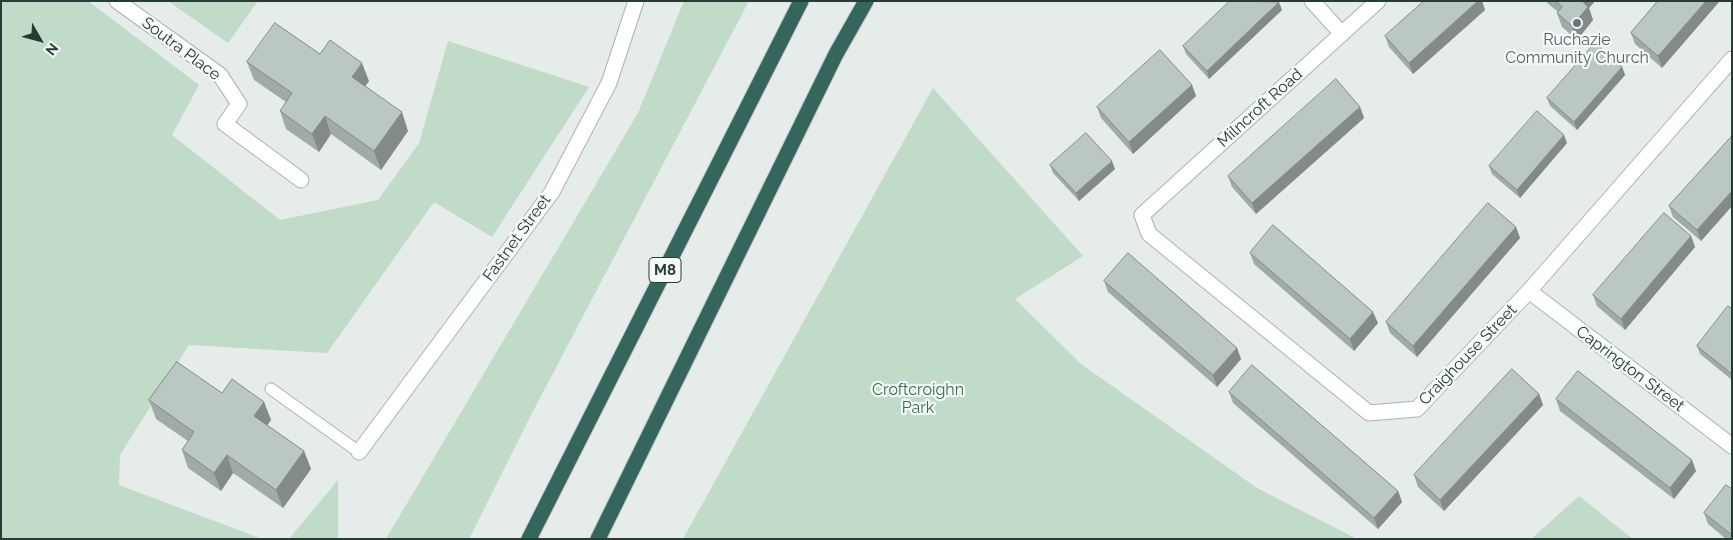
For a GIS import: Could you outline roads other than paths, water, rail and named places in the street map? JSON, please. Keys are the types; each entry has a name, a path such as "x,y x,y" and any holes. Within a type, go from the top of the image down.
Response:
{"highway":[{"name":"M8","path":"529,539 801,1"},
{"path":"598,539 836,54 866,1"}],"street":[{"name":"Soutra Place","path":"117,1 220,75 239,104 225,124 301,180"},
{"name":"Fastnet Street","path":"359,452 552,192 609,83 636,1"},
{"path":"1312,1 1342,34"},
{"name":"Milncroft Road","path":"1142,215 1378,1"},
{"name":"Craighouse Street","path":"1142,215 1149,234 1370,413 1417,409 1529,291 1732,59"},
{"name":"Caprington Street","path":"1529,291 1732,446"}],"lane":[{"path":"271,390 359,452"}],"place":[{"name":"Ruchazie Community Church","path":"1577,23"}],"park label":[{"name":"Croftcroighn Park","path":"918,399"}]}
